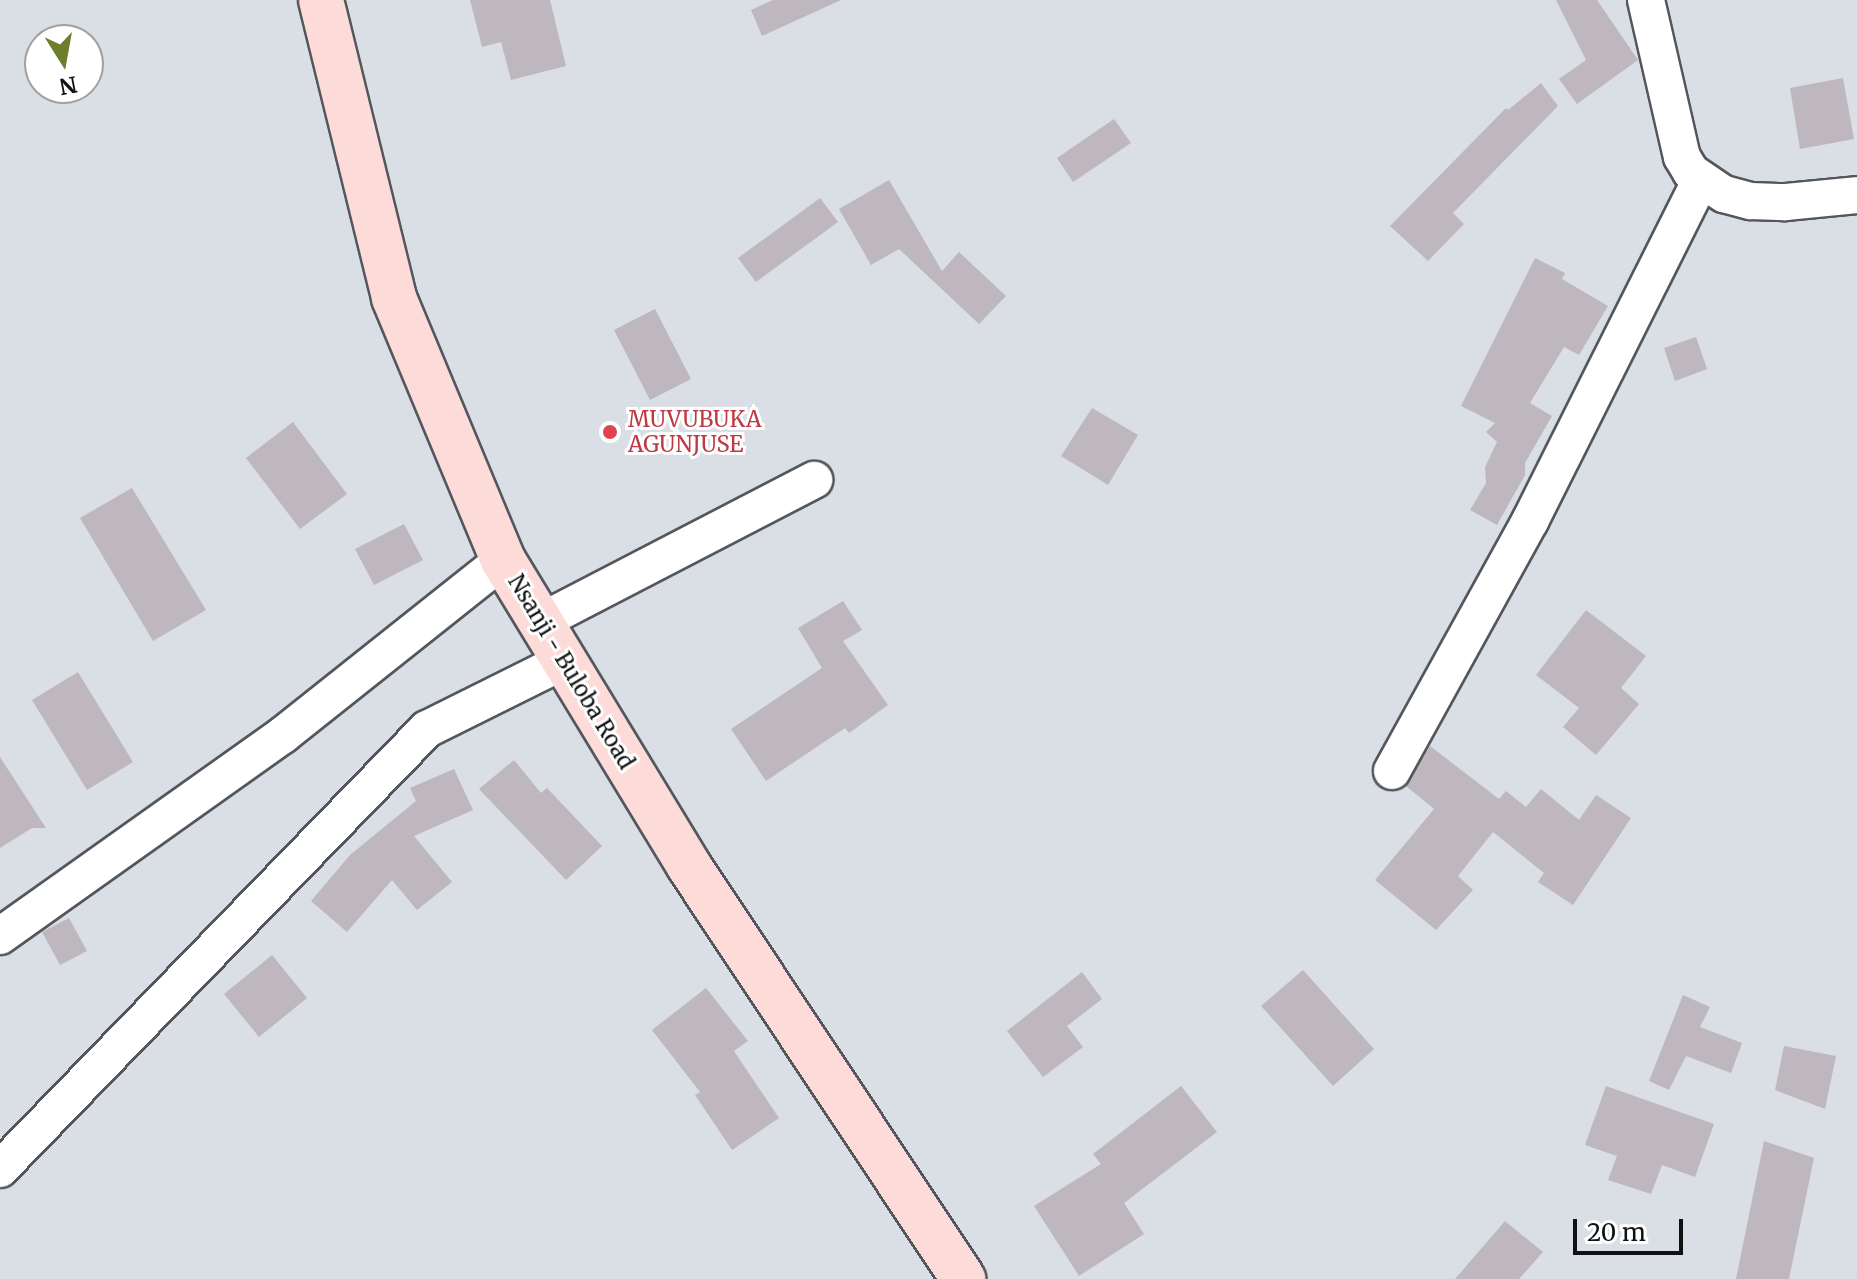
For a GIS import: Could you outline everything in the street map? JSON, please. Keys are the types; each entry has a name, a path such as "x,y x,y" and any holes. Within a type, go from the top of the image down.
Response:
{"main road":[{"name":"Nsanji - Buloba Road","path":"321,0 394,298 503,560 689,866 963,1279"}],"street":[{"path":"1646,0 1682,157 1700,181 1724,194 1751,201 1786,202 1857,195"},
{"path":"1392,771 1530,521 1700,181"},
{"path":"540,622 814,480"},
{"path":"0,936 283,735 503,560"},
{"path":"0,1169 427,729 564,661"}],"building":[{"path":"470,0 550,0 566,66 511,80 501,42 482,47"},
{"path":"773,0 841,0 762,36 751,10"},
{"path":"1556,0 1597,0 1638,60 1577,104 1559,79 1586,60"},
{"path":"1843,78 1854,139 1800,149 1790,88"},
{"path":"1541,83 1558,106 1453,213 1464,224 1428,261 1390,226 1506,108 1508,110"},
{"path":"1114,119 1131,143 1073,182 1057,158"},
{"path":"889,180 942,271 959,252 1006,296 979,324 899,249 871,265 839,209"},
{"path":"820,198 838,222 756,282 738,258"},
{"path":"1535,258 1565,273 1562,279 1608,306 1579,355 1564,347 1530,403 1552,416 1525,463 1525,475 1497,525 1470,510 1486,483 1485,467 1497,442 1486,432 1495,423 1461,406"},
{"path":"655,309 691,379 650,400 614,330"},
{"path":"1696,337 1707,369 1675,381 1664,348"},
{"path":"1092,408 1138,435 1108,485 1061,456"},
{"path":"293,422 347,494 300,529 246,458"},
{"path":"132,488 206,610 153,641 80,518"},
{"path":"404,524 423,560 374,585 355,549"},
{"path":"843,601 862,630 843,641 888,705 849,733 845,728 766,781 731,729 822,668 798,628"},
{"path":"1586,610 1646,656 1621,688 1639,704 1596,755 1563,727 1579,708 1536,675"},
{"path":"78,672 133,762 87,790 32,700"},
{"path":"1430,746 1499,799 1506,791 1526,807 1541,789 1579,820 1596,795 1631,818 1573,905 1538,882 1544,873 1493,832 1458,876 1473,890 1436,930 1375,880 1434,809 1406,786"},
{"path":"0,757 46,828 32,828 0,848"},
{"path":"514,760 541,793 547,788 602,846 566,880 479,789"},
{"path":"454,769 473,810 414,836 452,882 417,910 392,880 347,932 311,901 350,855 416,801 410,788"},
{"path":"69,918 87,951 60,965 42,932"},
{"path":"272,955 307,998 259,1037 224,994"},
{"path":"1303,970 1374,1049 1333,1086 1261,1006"},
{"path":"1082,972 1102,999 1067,1026 1083,1047 1043,1077 1007,1031"},
{"path":"706,988 748,1041 734,1051 779,1118 732,1150 695,1095 700,1092 652,1030"},
{"path":"1683,995 1710,1007 1700,1027 1742,1043 1731,1073 1686,1056 1669,1090 1649,1081"},
{"path":"1784,1046 1836,1056 1825,1109 1775,1090"},
{"path":"1181,1086 1217,1132 1124,1203 1144,1234 1079,1276 1034,1206 1101,1164 1093,1154"},
{"path":"1606,1086 1714,1124 1695,1177 1662,1165 1651,1194 1608,1180 1617,1156 1585,1145"},
{"path":"1764,1141 1814,1158 1789,1279 1736,1279"},
{"path":"1505,1221 1543,1252 1519,1279 1455,1279"}],"place":[{"name":"MUVUBUKA AGUNJUSE","path":"610,432"}]}
